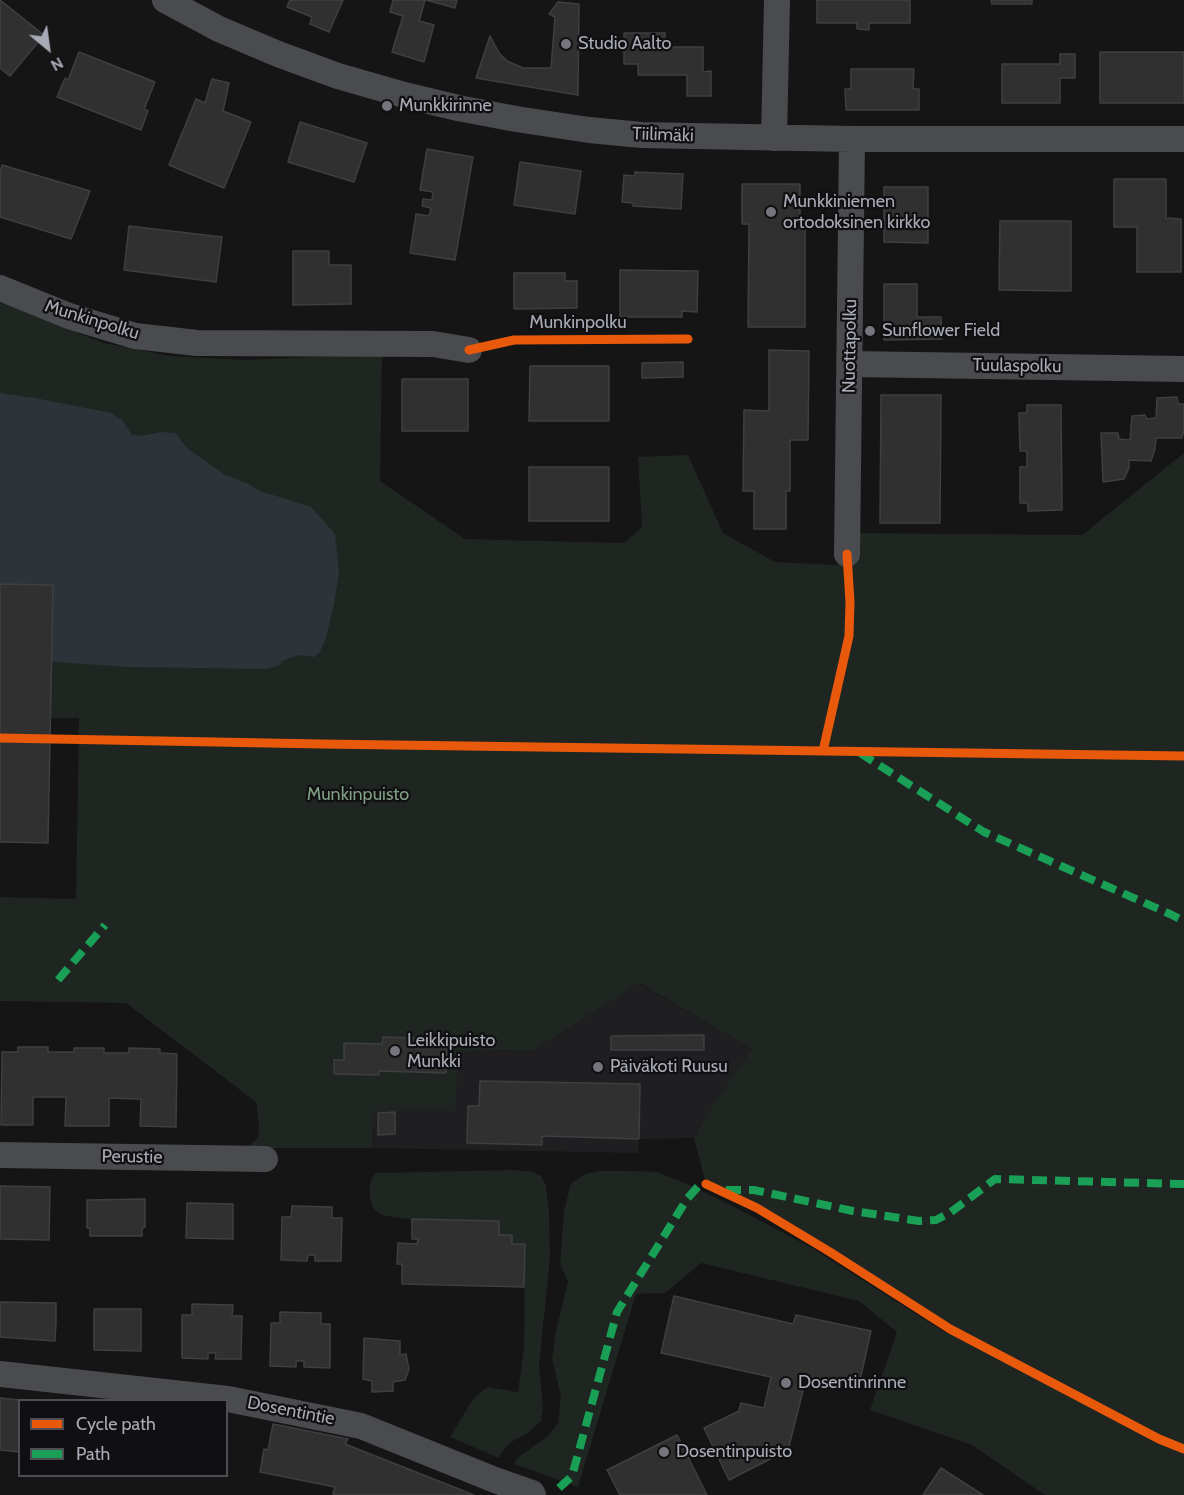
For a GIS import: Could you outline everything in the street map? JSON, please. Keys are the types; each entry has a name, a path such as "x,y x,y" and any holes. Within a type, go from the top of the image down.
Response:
{"street":[{"name":"Tiilimäki","path":"165,0 219,28 278,54 328,72 404,95 458,108 578,128 642,135 774,138 1184,139"},
{"path":"774,138 777,0"},
{"name":"Nuottapolku","path":"847,554 852,139"},
{"name":"Munkinpolku","path":"0,288 69,316 135,336 197,343 433,344 469,350"},
{"name":"Tuulaspolku","path":"850,352 1184,369"},
{"name":"Perustie","path":"0,1155 264,1159"},
{"name":"Dosentintie","path":"0,1374 228,1399 361,1426 495,1480 532,1492 533,1495"}],"shaded area":[{"path":"0,393 111,413 123,421 131,434 141,436 161,432 175,433 188,449 225,475 262,492 311,507 335,534 339,571 334,605 325,641 319,653 314,657 299,655 282,661 278,666 266,669 129,667 0,658"},
{"name":"Päiväkoti Ruusu","path":"638,983 752,1049 711,1107 694,1138 639,1139 638,1153 372,1148 373,1111 458,1054 480,1050 533,1051"}],"green space":[{"name":"Munkinpuisto","path":"0,303 103,343 170,356 245,360 382,354 380,481 465,539 624,543 642,527 638,457 688,455 723,533 775,562 837,565 860,533 1082,535 1184,453 1184,1449 1180,1448 1184,1450 1184,1495 1045,1495 972,1445 870,1410 897,1332 859,1301 701,1263 665,1293 636,1294 578,1487 514,1464 517,1458 548,1436 558,1423 561,1396 552,1359 568,1281 560,1265 564,1211 571,1184 585,1174 599,1171 657,1172 685,1183 812,1248 946,1333 949,1329 757,1208 706,1184 694,1138 711,1107 752,1049 639,983 533,1051 480,1050 458,1054 455,1111 373,1111 372,1148 246,1148 258,1138 256,1102 126,1003 0,1001 0,897 76,899 79,718 0,718"},
{"path":"514,1170 533,1172 541,1176 546,1186 550,1258 539,1366 543,1408 541,1421 528,1433 511,1442 499,1458 450,1437 473,1399 487,1387 518,1392 524,1348 525,1244 512,1244 511,1235 499,1235 499,1221 418,1220 379,1213 370,1200 370,1187 371,1180 376,1173"}],"building":[{"path":"0,0 44,35 10,76 0,68"},
{"path":"290,0 343,0 329,32 310,24 312,17 287,7"},
{"path":"393,0 425,0 419,21 434,25 424,62 392,52 403,16 390,12"},
{"path":"426,0 457,0 455,8"},
{"path":"817,0 910,0 910,23 869,23 869,30 857,29 857,23 817,23"},
{"path":"991,0 1032,0 1032,4 992,4"},
{"name":"Studio Aalto","path":"558,2 579,4 578,95 476,78 490,36 499,53 507,61 523,68 551,68 555,17 549,14"},
{"path":"624,33 665,33 665,47 703,47 703,72 711,71 711,96 687,96 687,75 638,75 638,64 624,64"},
{"path":"79,52 155,82 144,109 148,111 141,130 57,97 65,78 68,80"},
{"path":"1100,52 1184,52 1184,103 1100,103"},
{"path":"1060,54 1075,54 1075,78 1060,78 1060,103 1002,103 1002,64 1060,64"},
{"path":"851,69 914,69 913,89 919,89 919,110 846,110 845,89 851,89"},
{"path":"212,79 229,83 223,111 251,122 224,188 169,165 196,99 205,103"},
{"path":"300,122 367,143 354,182 288,162"},
{"path":"427,149 473,157 455,260 410,253 416,214 429,216 431,208 422,206 423,199 432,200 433,192 420,190"},
{"path":"520,162 581,171 575,214 514,205"},
{"path":"2,165 90,191 71,239 0,217"},
{"path":"635,172 683,174 681,209 633,206 633,203 622,202 624,175 635,176"},
{"path":"1114,179 1166,179 1166,218 1181,219 1181,272 1137,272 1137,227 1114,227"},
{"path":"742,184 800,184 800,224 805,224 805,327 748,327 749,224 742,224"},
{"path":"884,187 928,187 928,243 884,242"},
{"path":"1000,221 1071,221 1071,291 999,290"},
{"path":"129,226 222,237 216,282 124,270"},
{"path":"293,251 329,251 329,265 351,265 351,304 293,305"},
{"path":"620,270 698,271 697,312 682,311 682,317 620,317"},
{"path":"514,273 565,273 565,281 577,281 577,308 514,309"},
{"path":"884,284 917,284 917,317 941,317 942,339 884,340"},
{"path":"769,350 809,351 808,440 790,440 790,491 786,491 786,529 754,529 754,491 743,491 744,410 769,411"},
{"path":"683,362 683,377 642,378 642,363"},
{"path":"530,366 609,366 609,421 529,421"},
{"path":"402,379 468,379 468,431 402,431"},
{"path":"881,395 941,395 940,523 880,523"},
{"path":"1177,397 1178,404 1184,404 1182,438 1156,438 1151,461 1129,460 1129,468 1124,479 1103,482 1101,433 1118,433 1119,439 1130,440 1132,416 1145,415 1147,419 1156,418 1157,398"},
{"path":"1027,405 1061,405 1062,510 1028,511 1028,503 1020,503 1020,467 1027,467 1027,451 1020,451 1019,413 1027,413"},
{"path":"529,467 609,467 609,521 529,521"},
{"path":"0,584 53,585 48,843 0,842"},
{"path":"704,1035 704,1050 611,1050 611,1036"},
{"name":"Leikkipuisto Munkki","path":"383,1037 447,1039 446,1073 379,1071 379,1075 334,1074 334,1060 344,1060 344,1043 382,1044"},
{"path":"18,1047 48,1047 48,1052 74,1052 74,1048 104,1048 104,1053 129,1053 129,1048 160,1049 160,1053 177,1054 176,1127 140,1126 141,1099 109,1098 109,1126 65,1126 66,1097 33,1097 33,1125 1,1125 2,1052 18,1052"},
{"name":"Päiväkoti Ruusu","path":"480,1081 640,1084 639,1139 542,1136 542,1145 467,1143 468,1106 479,1106"},
{"path":"395,1112 395,1134 378,1135 378,1113"},
{"path":"0,1186 50,1187 49,1240 0,1239"},
{"path":"145,1199 145,1227 142,1228 142,1236 90,1236 90,1228 87,1228 87,1200"},
{"path":"187,1203 233,1204 233,1239 186,1238"},
{"path":"292,1206 332,1207 332,1218 342,1218 341,1261 315,1261 315,1255 308,1255 307,1261 281,1260 282,1217 291,1217"},
{"path":"412,1219 499,1221 499,1235 512,1235 512,1244 525,1244 524,1287 402,1284 402,1264 397,1264 398,1243 417,1244 418,1239 412,1239"},
{"name":"Dosentinrinne","path":"674,1296 793,1324 796,1315 871,1331 858,1389 803,1375 799,1391 803,1391 788,1450 729,1480 704,1428 739,1411 741,1403 764,1408 771,1377 661,1353"},
{"path":"0,1302 56,1303 55,1341 0,1337"},
{"path":"192,1304 233,1305 232,1316 242,1316 241,1359 215,1359 216,1353 208,1353 208,1359 182,1358 182,1315 192,1315"},
{"path":"94,1309 141,1309 141,1351 94,1350"},
{"path":"280,1312 321,1313 321,1324 330,1324 330,1368 304,1367 304,1361 296,1361 296,1367 270,1366 271,1323 280,1323"},
{"path":"364,1338 400,1341 400,1355 406,1354 409,1369 405,1380 393,1382 393,1391 372,1392 372,1381 363,1379"},
{"path":"0,1398 18,1400 18,1452 0,1450"},
{"path":"273,1424 348,1439 345,1444 474,1495 336,1495 333,1494 335,1487 260,1472 264,1449 268,1450"},
{"name":"Dosentinpuisto","path":"677,1435 707,1495 620,1495 607,1470"},
{"path":"941,1468 983,1495 923,1495"}],"marked path":[{"path":"860,753 984,832 1184,921"},
{"path":"58,980 105,925"},
{"path":"726,1190 754,1190 853,1211 919,1221 936,1220 951,1212 995,1179 1184,1184"},
{"path":"559,1488 572,1476 617,1312 687,1199 702,1182"}],"cycle path":[{"path":"469,350 514,340 688,339"},
{"path":"823,751 849,636 850,602 847,554"},
{"path":"0,738 1184,756"},
{"path":"706,1184 757,1208 950,1329 1159,1439 1184,1449"}],"place":[{"name":"Studio Aalto","path":"566,44"},
{"name":"Munkkirinne","path":"387,106"},
{"name":"Munkkiniemen ortodoksinen kirkko","path":"771,212"},
{"name":"Sunflower Field","path":"870,331"},
{"name":"Leikkipuisto Munkki","path":"395,1051"},
{"name":"Päiväkoti Ruusu","path":"598,1067"},
{"name":"Dosentinrinne","path":"786,1383"},
{"name":"Dosentinpuisto","path":"664,1452"}]}
